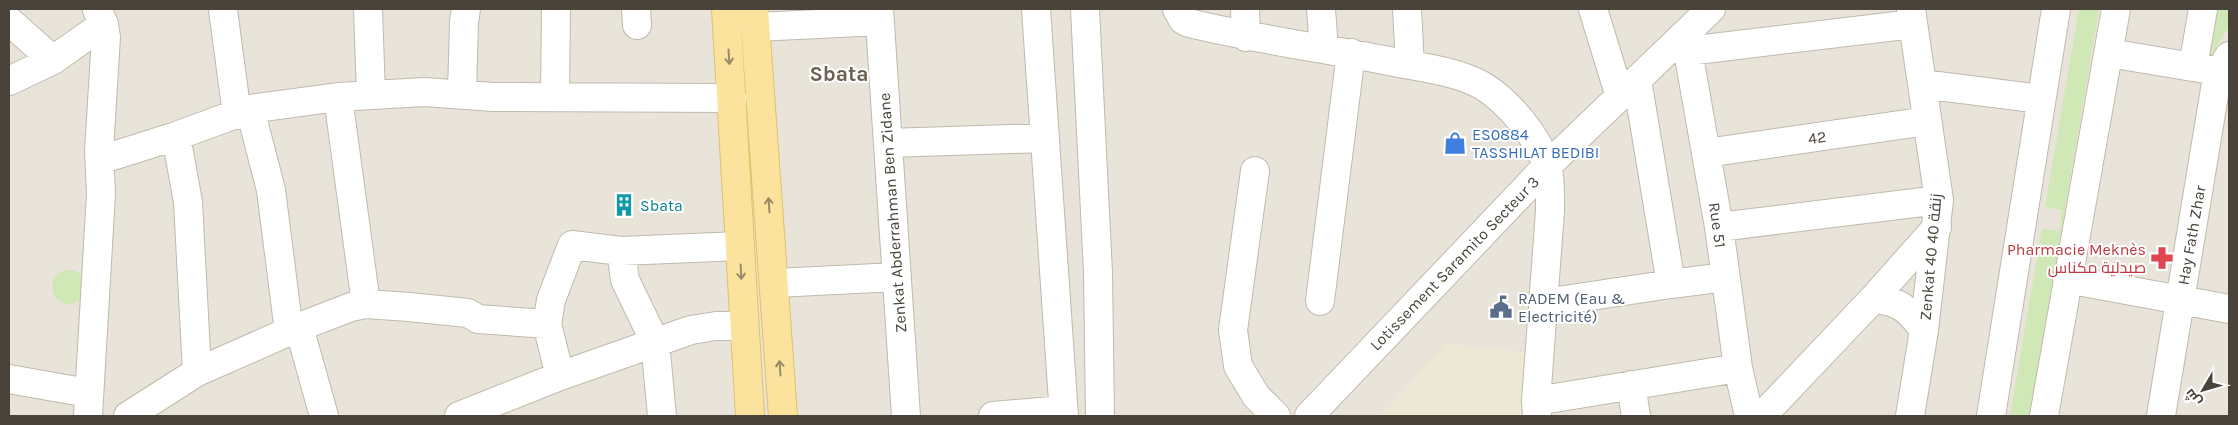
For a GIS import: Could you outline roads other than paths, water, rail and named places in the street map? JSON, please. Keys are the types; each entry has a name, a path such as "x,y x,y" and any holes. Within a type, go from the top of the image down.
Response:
{"main road":[{"path":"726,9 750,416"},
{"path":"755,18 783,416"}],"street":[{"path":"368,9 371,95"},
{"path":"462,94 466,9"},
{"path":"555,96 556,9"},
{"path":"993,416 1064,413 1036,9"},
{"path":"1085,9 1098,273 1100,416"},
{"path":"1177,9 1183,20 1189,23 1246,37 1351,53 1464,77 1483,86 1501,100 1518,118 1533,138 1547,166 1550,211 1537,409 1631,385 1738,368"},
{"path":"1245,9 1246,37"},
{"path":"1321,9 1324,49"},
{"path":"1408,9 1410,65"},
{"path":"1593,9 1629,88 1671,284"},
{"name":"Lotissement Saramito Secteur 3","path":"1309,416 1547,166 1629,88 1687,43 1711,9"},
{"path":"1991,416 2056,9"},
{"path":"2044,416 2116,9"},
{"path":"2193,67 2203,9"},
{"path":"223,10 244,112 271,190 294,329 324,416"},
{"path":"755,18 879,15"},
{"name":"Zenkat Abderrahman Ben Zidane","path":"879,15 906,416"},
{"path":"9,81 53,60 100,16 106,37 100,160 101,194 88,404 9,379"},
{"path":"1687,43 1912,17"},
{"name":"Zenkat 40 زنقة 40","path":"1910,416 1924,330 1939,200 1912,17"},
{"path":"9,21 53,60"},
{"name":"Rue 51","path":"1687,43 1718,228 1738,368 1748,416"},
{"path":"1320,302 1351,53"},
{"path":"2109,53 2193,67 2226,67"},
{"name":"Hay Fath Zhar","path":"2161,416 2215,89 2226,67"},
{"path":"1922,84 2041,100"},
{"path":"100,160 244,112 338,97 424,92 494,96 732,98"},
{"path":"338,97 366,304"},
{"name":"42","path":"1706,153 1927,121"},
{"path":"176,136 188,202 197,372"},
{"path":"888,143 1045,138"},
{"path":"1255,171 1232,330 1238,366 1256,396 1276,416"},
{"path":"1718,228 1939,200"},
{"path":"1762,416 1873,299 1936,227"},
{"path":"560,376 547,324 552,300 572,246 621,250 740,246"},
{"path":"621,250 625,280 654,342 662,416"},
{"path":"775,283 897,277"},
{"path":"1544,303 1725,277"},
{"path":"2067,279 2229,309"},
{"path":"1873,299 1889,300 1904,307 1924,330"},
{"path":"128,416 197,372 294,329 366,304 468,313 478,319 547,324"},
{"path":"459,416 560,376 691,330 716,326 744,326"},
{"path":"1631,385 1636,416"}],"place":[{"name":"ES0884 TASSHILAT BEDIBI","path":"1455,143"},
{"name":"Sbata","path":"624,205"},
{"name":"Pharmacie Meknès صيدلية مكناس","path":"2162,258"},
{"name":"RADEM (Eau & Electricité)","path":"1501,307"}],"district":[{"name":"Sbata","path":"839,74"}]}
